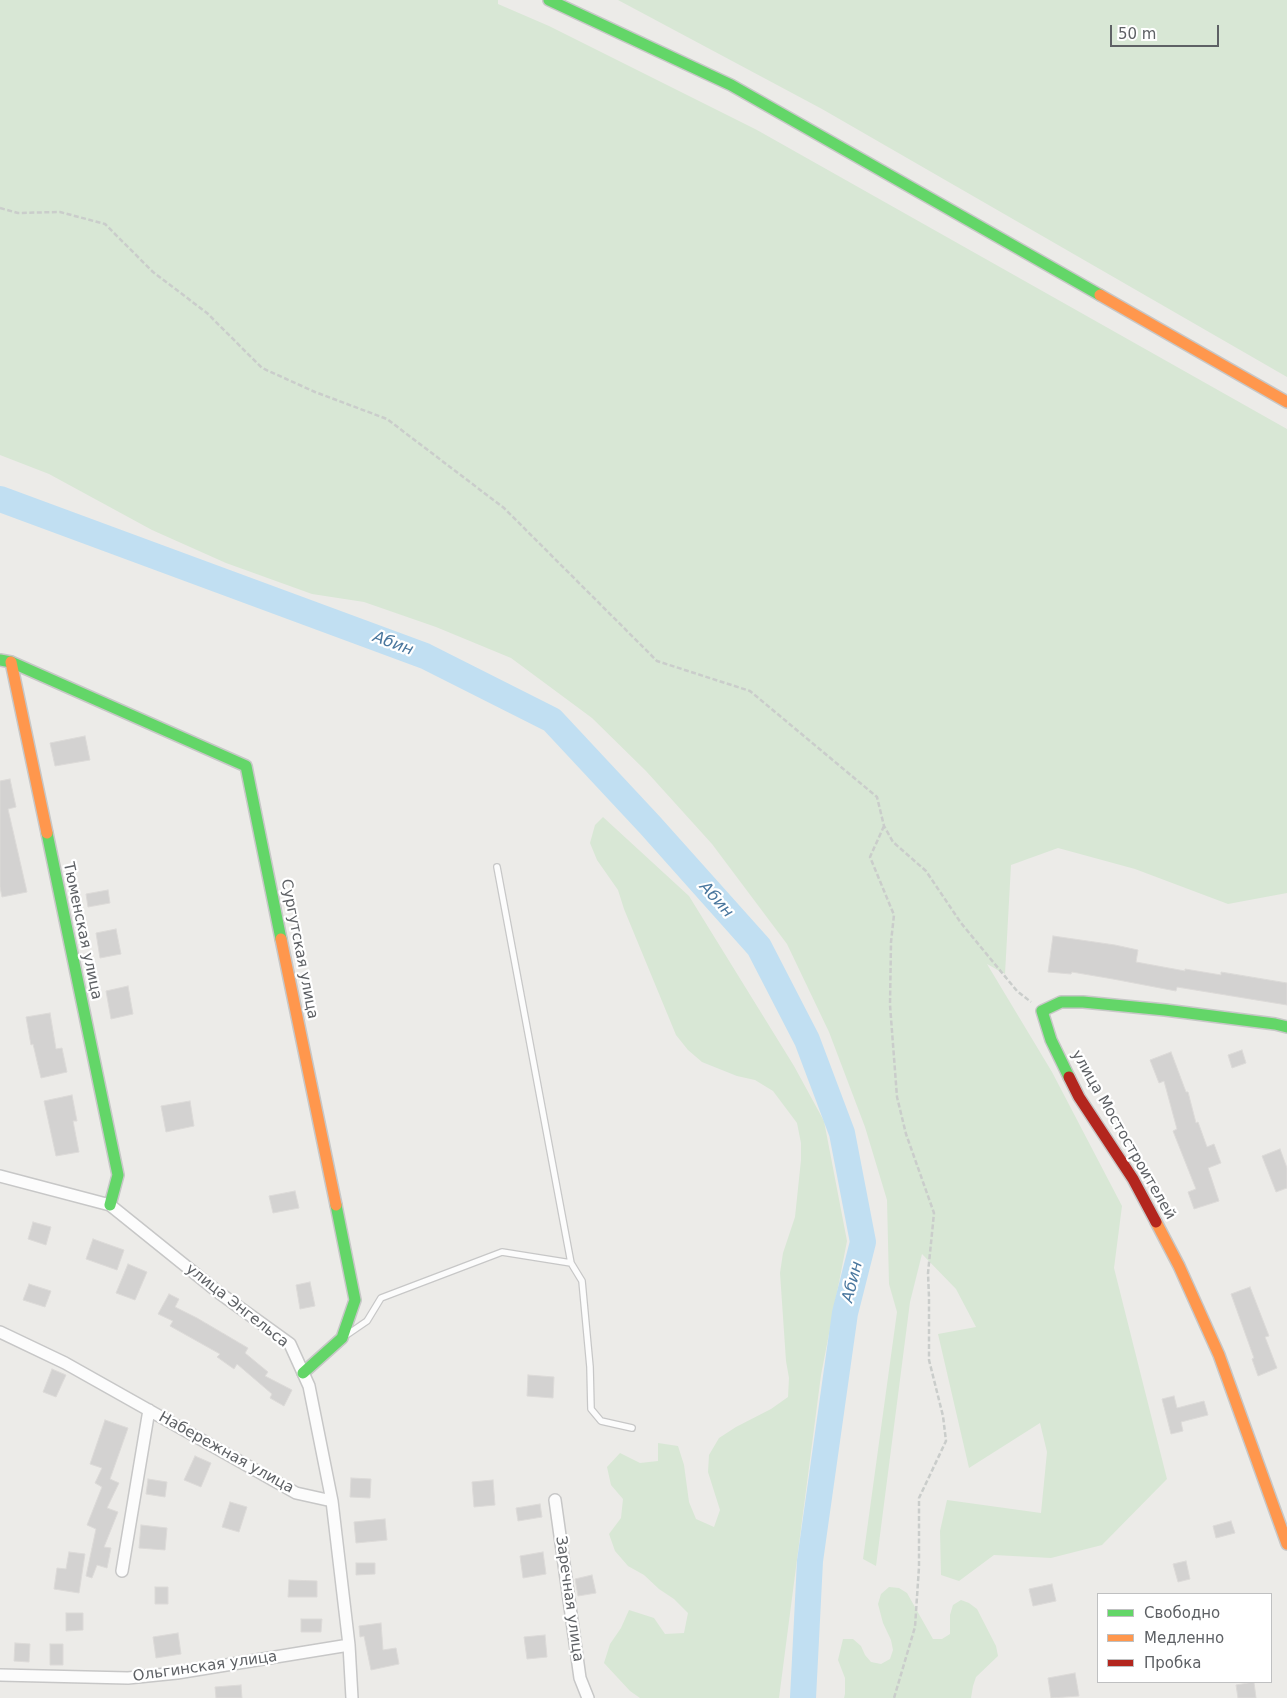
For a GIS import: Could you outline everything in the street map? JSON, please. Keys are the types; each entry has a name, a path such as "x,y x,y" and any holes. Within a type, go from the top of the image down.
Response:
{"main road":[{"path":"549,0 731,85 1287,402"},
{"name":"Тюменская улица","path":"5,661 118,1175 110,1205"},
{"name":"Сургутская улица","path":"5,661 246,766 354,1300 342,1338"},
{"path":"1042,1011 1062,1002 1082,1002 1174,1011 1287,1027"},
{"name":"улица Мостостроителей","path":"1042,1011 1051,1040 1079,1097 1134,1179 1179,1266 1218,1355 1287,1544"},
{"path":"303,1373 342,1338"}],"street":[{"name":"улица Энгельса","path":"0,1176 110,1205 218,1292 290,1344 309,1386 332,1501 349,1645 352,1698"},
{"name":"Набережная улица","path":"0,1332 65,1362 296,1493 332,1501"},
{"name":"Набережная улица","path":"122,1571 149,1410"},
{"name":"Заречная улица","path":"555,1500 580,1678 588,1698"},
{"name":"Ольгинская улица","path":"0,1675 128,1678 177,1673 349,1645"}],"lane":[{"path":"497,867 571,1263 582,1281 590,1368 590,1409 601,1421 632,1428"},
{"path":"342,1338 367,1321 381,1298 502,1252 571,1263"}],"path":[{"path":"0,208 18,213 60,212 105,224 153,272 206,313 262,368 315,392 388,419 504,508 657,661 750,691 877,797 884,826 892,842 926,871 960,922 1017,991 1042,1011"},
{"path":"884,826 870,857 894,915 891,942 890,1005 896,1097 906,1134 934,1214 928,1272 929,1360 943,1416 946,1441 919,1498 920,1567 915,1627 894,1698"}],"green space":[{"path":"0,0 498,0 498,4 549,26 757,130 1287,429 1287,893 1228,904 1135,869 1058,848 1011,865 1005,974 987,964 1052,1072 1122,1206 1114,1268 1167,1479 1102,1545 1051,1558 994,1555 959,1581 941,1575 940,1531 947,1500 1041,1513 1047,1452 1040,1423 969,1468 938,1334 976,1327 956,1289 922,1254 910,1302 876,1566 863,1559 897,1312 889,1284 887,1200 865,1127 829,1032 787,944 712,844 646,771 592,718 511,658 436,627 364,602 312,594 226,563 152,530 49,474 0,455"},
{"path":"618,0 1287,0 1287,377 822,109"},
{"path":"603,817 689,896 794,1066 824,1121 847,1241 821,1375 779,1698 640,1698 630,1691 604,1663 610,1644 621,1628 629,1610 654,1618 665,1634 684,1633 688,1613 644,1575 628,1566 615,1551 609,1534 621,1518 623,1499 611,1485 607,1467 620,1453 640,1463 658,1461 658,1443 678,1446 684,1465 689,1502 696,1519 714,1527 720,1510 708,1472 709,1455 719,1438 771,1409 788,1397 789,1378 786,1361 780,1273 783,1253 795,1217 801,1143 797,1123 773,1091 755,1080 737,1076 702,1062 688,1050 676,1035 618,890 597,860 590,843 595,825"},
{"path":"889,1587 899,1588 907,1593 933,1639 942,1639 950,1634 950,1615 953,1605 961,1600 977,1609 996,1646 998,1656 976,1677 971,1698 844,1698 845,1678 838,1660 843,1639 853,1639 861,1646 871,1662 881,1664 890,1659 893,1650 891,1640 883,1623 878,1604 881,1594"}],"building":[{"path":"85,736 90,760 55,766 50,743"},
{"path":"10,779 16,807 8,809 27,892 2,897 0,887 0,781"},
{"path":"108,890 110,903 88,907 86,894"},
{"path":"116,929 121,954 100,958 96,933"},
{"path":"1053,936 1138,950 1136,962 1185,971 1185,969 1221,975 1221,972 1287,983 1287,1005 1177,987 1176,991 1072,972 1071,974 1048,972"},
{"path":"128,986 133,1014 111,1019 106,991"},
{"path":"50,1013 56,1049 62,1048 67,1072 41,1078 33,1044 31,1045 26,1017"},
{"path":"1242,1050 1246,1063 1232,1068 1228,1055"},
{"path":"1171,1052 1186,1092 1188,1092 1196,1123 1198,1122 1207,1147 1214,1144 1221,1163 1208,1168 1219,1201 1194,1209 1188,1192 1196,1189 1173,1131 1177,1129 1164,1081 1159,1083 1150,1060"},
{"path":"72,1095 77,1121 73,1121 79,1152 56,1156 44,1101"},
{"path":"190,1101 194,1126 166,1132 161,1106"},
{"path":"1280,1149 1287,1168 1287,1188 1276,1192 1262,1156"},
{"path":"295,1191 299,1208 273,1213 269,1196"},
{"path":"33,1222 51,1227 46,1245 28,1239"},
{"path":"93,1239 124,1250 117,1270 86,1259"},
{"path":"128,1264 147,1272 135,1300 116,1293"},
{"path":"310,1282 315,1306 300,1309 296,1285"},
{"path":"29,1284 51,1291 45,1307 23,1300"},
{"path":"1250,1287 1269,1336 1265,1337 1277,1368 1258,1376 1252,1359 1254,1358 1231,1294"},
{"path":"169,1294 179,1299 175,1307 248,1348 245,1353 268,1372 265,1376 292,1390 284,1406 270,1398 272,1394 237,1364 234,1369 217,1357 220,1354 170,1326 173,1321 158,1314"},
{"path":"52,1369 66,1375 56,1397 43,1392"},
{"path":"528,1375 554,1377 553,1398 527,1396"},
{"path":"1174,1396 1177,1408 1204,1401 1208,1415 1181,1422 1183,1431 1171,1434 1162,1399"},
{"path":"105,1420 128,1428 110,1479 119,1483 107,1508 118,1512 104,1547 111,1548 107,1568 97,1565 92,1578 86,1576 96,1529 87,1525 102,1487 95,1483 102,1468 90,1464"},
{"path":"195,1456 211,1463 201,1487 184,1480"},
{"path":"351,1478 371,1479 370,1498 350,1497"},
{"path":"148,1479 167,1482 165,1497 146,1494"},
{"path":"493,1480 495,1505 474,1507 472,1482"},
{"path":"230,1502 247,1507 239,1532 222,1527"},
{"path":"540,1504 542,1517 518,1521 516,1508"},
{"path":"385,1519 387,1540 356,1543 354,1522"},
{"path":"1231,1521 1235,1533 1216,1538 1213,1526"},
{"path":"141,1525 167,1528 165,1550 139,1548"},
{"path":"69,1552 85,1554 79,1593 54,1589 57,1568 66,1569"},
{"path":"543,1552 546,1574 523,1578 520,1556"},
{"path":"1186,1561 1190,1579 1178,1582 1173,1564"},
{"path":"356,1563 375,1563 375,1574 356,1575"},
{"path":"592,1575 596,1593 578,1596 575,1579"},
{"path":"289,1580 317,1581 317,1597 288,1597"},
{"path":"1052,1584 1056,1601 1033,1606 1029,1589"},
{"path":"155,1587 168,1587 168,1604 155,1604"},
{"path":"66,1613 83,1613 83,1630 66,1631"},
{"path":"301,1619 322,1619 321,1632 301,1632"},
{"path":"381,1623 383,1650 396,1648 399,1664 371,1670 364,1636 360,1637 359,1626"},
{"path":"178,1633 181,1654 156,1658 153,1637"},
{"path":"545,1635 547,1657 527,1659 524,1637"},
{"path":"15,1643 30,1644 29,1662 14,1661"},
{"path":"50,1644 63,1644 63,1665 50,1665"},
{"path":"1075,1673 1079,1696 1051,1698 1048,1678"},
{"path":"1254,1683 1256,1698 1238,1698 1236,1685"},
{"path":"241,1685 242,1698 216,1698 215,1687"}],"waterway":[{"name":"Абин","path":"0,499 425,656 552,720 650,825 759,947 807,1040 842,1133 863,1242 845,1313 810,1561 803,1698"}],"traffic: fast":[{"path":"549,0 731,85 1100,295"},
{"path":"0,660 11,662 246,766 281,939"},
{"path":"47,833 118,1175 110,1205"},
{"path":"1069,1077 1051,1040 1042,1011 1061,1002 1083,1002 1165,1010 1287,1027"},
{"path":"303,1373 342,1338 355,1300 336,1205"}],"traffic: slow":[{"path":"1100,295 1287,402"},
{"path":"11,662 47,833"},
{"path":"281,939 336,1205"},
{"path":"1156,1222 1179,1266 1219,1355 1287,1544"}],"traffic: jam":[{"path":"1069,1077 1079,1097 1133,1179 1156,1222"}]}
